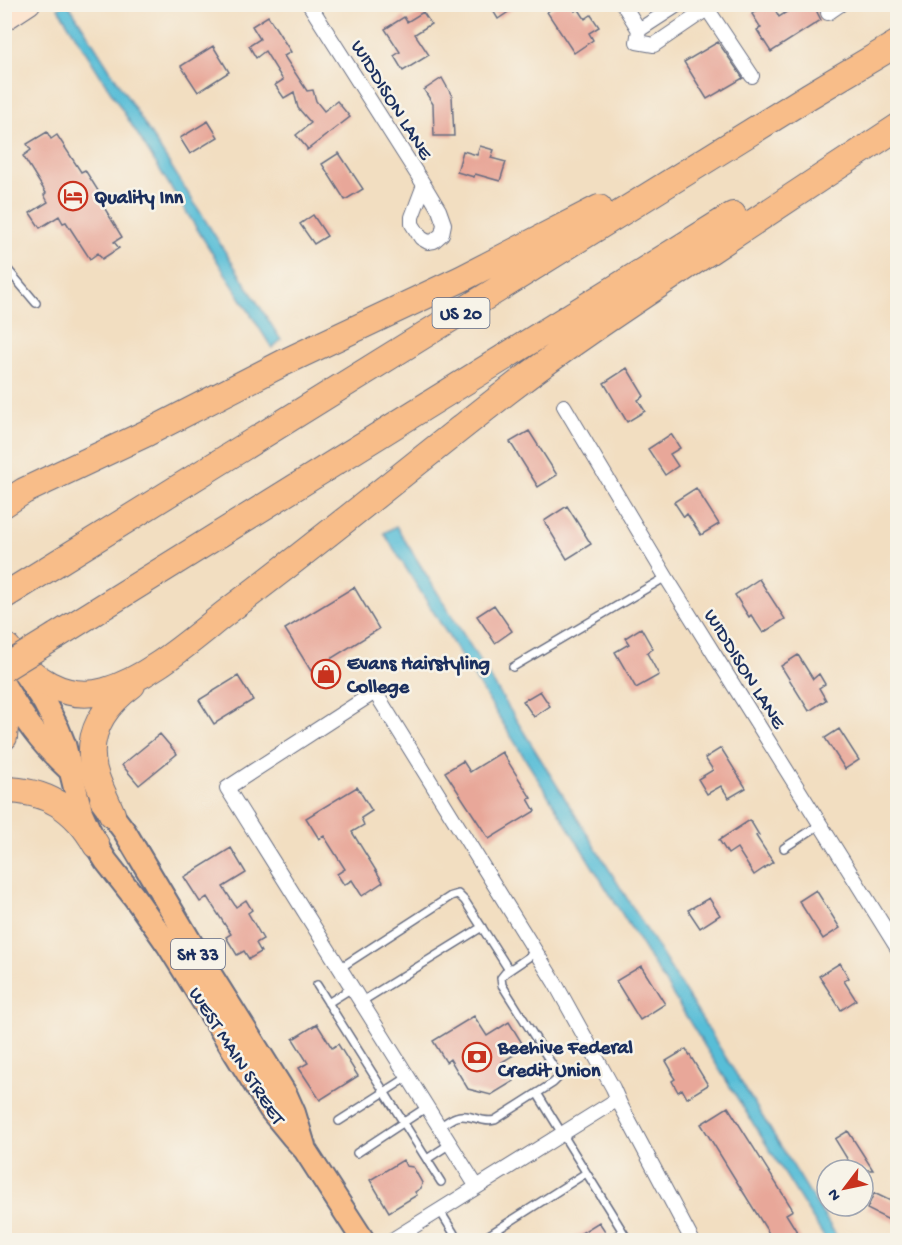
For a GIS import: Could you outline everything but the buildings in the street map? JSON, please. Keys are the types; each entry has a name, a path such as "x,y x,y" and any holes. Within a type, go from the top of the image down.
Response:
{"highway":[{"name":"US 20","path":"15,590 897,43"},
{"path":"4,504 24,491 147,433 285,362 511,254 809,96"},
{"path":"5,653 56,636 897,113"},
{"path":"112,814 94,772 92,761 96,728 114,700 560,353 625,307 897,127"},
{"path":"4,492 40,483"},
{"path":"5,653 32,675 53,687 74,693 93,693 111,689 165,659"},
{"path":"4,697 6,718 4,737"},
{"name":"SH 33","path":"4,790 38,794 62,806 81,823 96,844"}],"main road":[{"name":"WEST MAIN STREET","path":"5,653 52,715 64,744 81,812 106,861 168,945 270,1109 305,1150 350,1230 363,1240"},
{"name":"WEST MAIN STREET","path":"4,685 35,735 93,792 125,832 286,1095 301,1131 305,1150"}],"street":[{"path":"4,21 30,4"},
{"name":"WIDDISON LANE","path":"309,4 424,185"},
{"path":"623,4 638,36 654,45 706,7 752,75"},
{"path":"638,36 679,4"},
{"path":"828,13 841,4"},
{"name":"WIDDISON LANE","path":"564,406 666,576 897,949"},
{"path":"477,1188 227,788 375,692 555,983 692,1240"},
{"path":"392,1240 618,1099"}],"lane":[{"path":"4,265 36,303"},
{"path":"513,667 666,576"},
{"path":"784,848 821,824"},
{"path":"340,968 451,896 458,894 465,901 509,970"},
{"path":"361,1002 482,927"},
{"path":"439,1127 457,1116 490,1122 558,1078 558,1074 502,985 501,978 509,970 536,952"},
{"path":"316,985 441,1182"},
{"path":"328,1003 352,988"},
{"path":"339,1121 408,1077"},
{"path":"537,1093 628,1240"},
{"path":"357,1153 427,1107"},
{"path":"427,1159 450,1144"},
{"path":"481,1240 586,1173"},
{"path":"440,1211 458,1240"},
{"path":"609,1240 623,1232"}],"water":[{"path":"64,4 69,5 281,340 272,348 58,8"},
{"path":"396,526 815,1201 815,1218 825,1218 839,1240 826,1240 384,533"}],"place":[{"name":"Quality Inn","path":"73,196"},
{"name":"Evans Hairstyling College","path":"326,674"},
{"name":"Beehive Federal Credit Union","path":"477,1057"}]}
